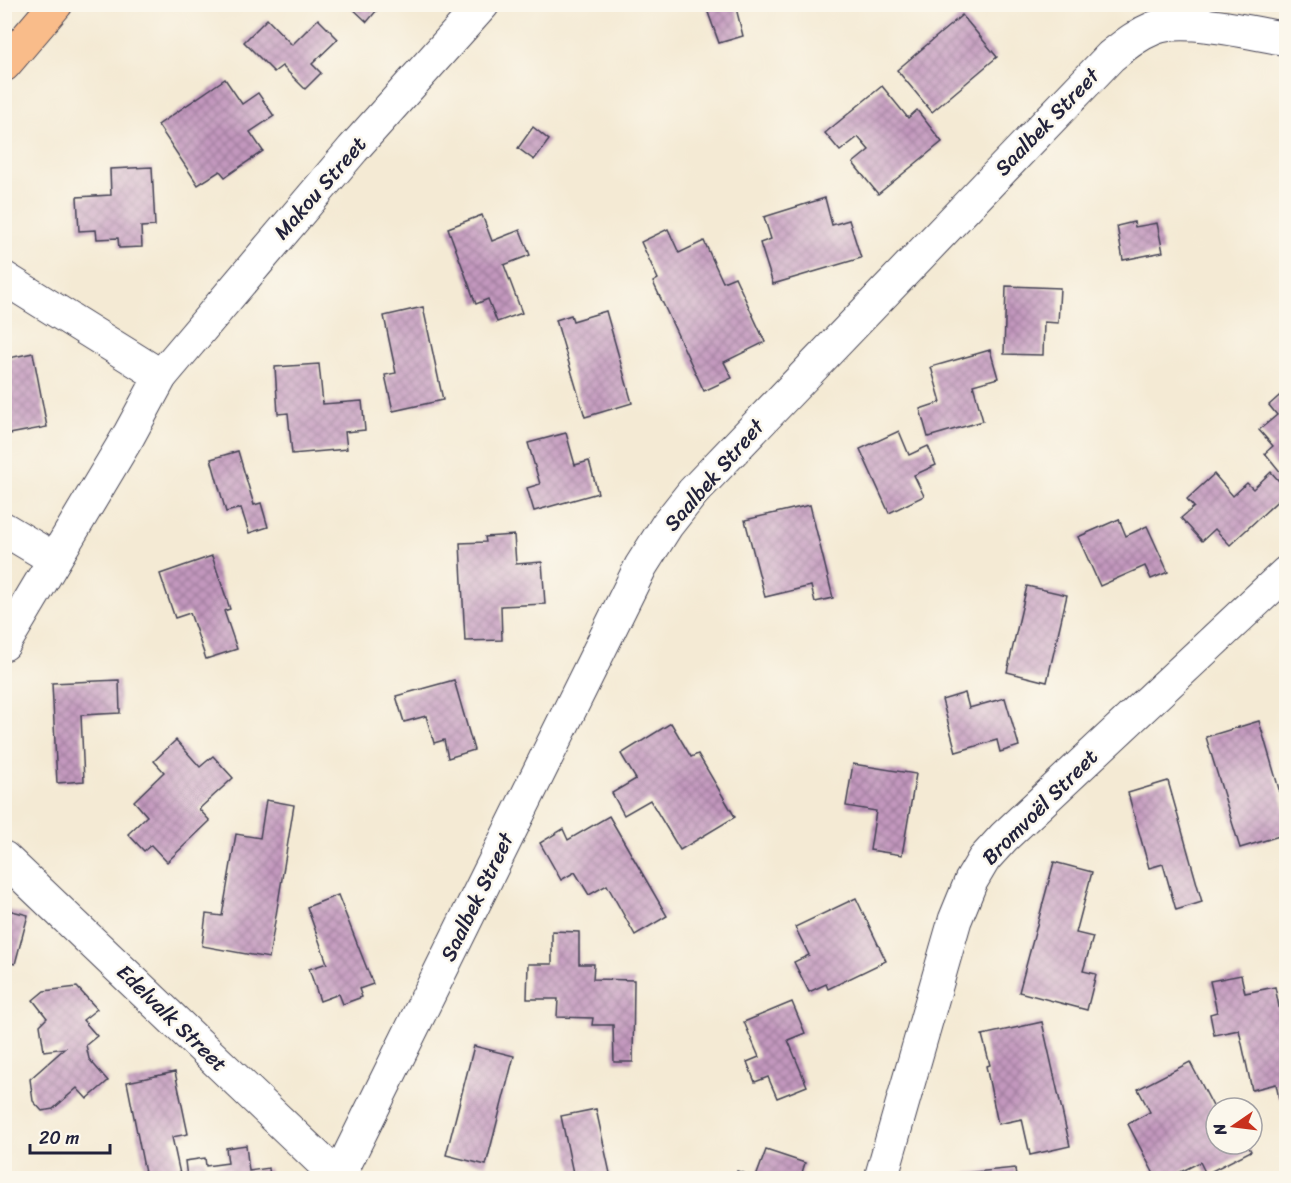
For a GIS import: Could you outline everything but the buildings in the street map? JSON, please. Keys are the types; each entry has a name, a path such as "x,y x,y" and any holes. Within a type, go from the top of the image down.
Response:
{"highway":[{"path":"4,65 56,4"}],"street":[{"name":"Makou Street","path":"4,644 129,435 161,376 353,149 483,4"},
{"name":"Saalbek Street","path":"339,1178 642,566 667,525 693,492 1111,56 1132,39 1170,23 1201,25 1287,39"},
{"path":"4,278 161,376"},
{"path":"4,529 54,560"},
{"name":"Bromvoël Street","path":"881,1179 955,921 970,881 984,859 1032,810 1287,573"},
{"name":"Edelvalk Street","path":"4,858 339,1178"}]}
